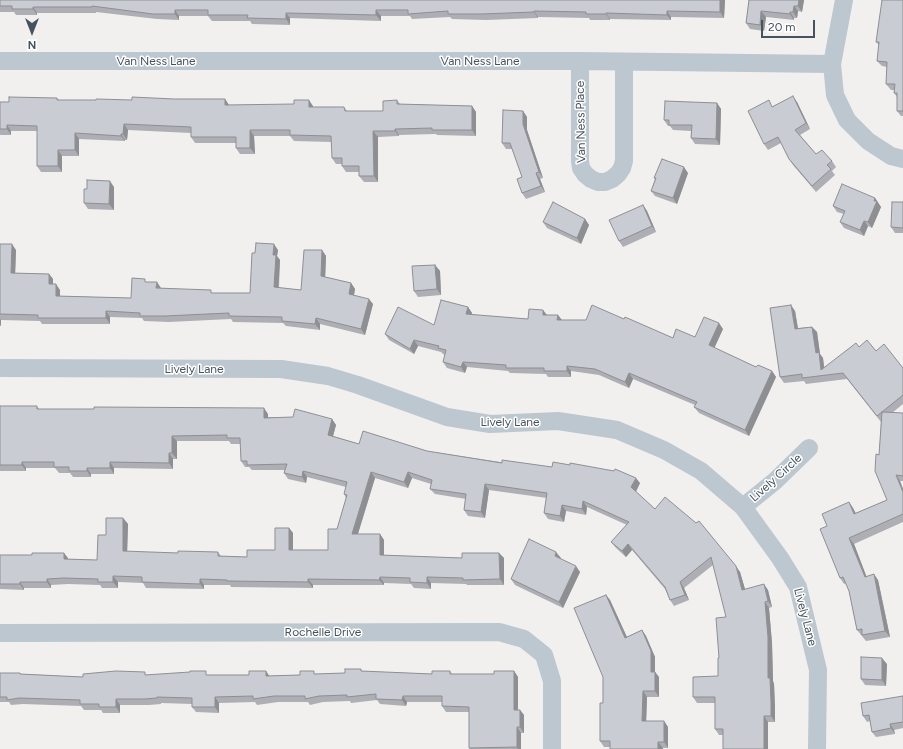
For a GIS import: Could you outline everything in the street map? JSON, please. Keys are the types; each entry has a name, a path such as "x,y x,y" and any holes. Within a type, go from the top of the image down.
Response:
{"street":[{"path":"844,0 832,64 835,95 847,120 868,141 891,156 903,159"},
{"name":"Van Ness Lane","path":"0,61 580,61 832,64"},
{"name":"Van Ness Place","path":"580,61 581,168 591,179 598,182 606,182 612,179 622,168 624,161 624,62"},
{"name":"Lively Lane","path":"0,368 281,369 328,376 358,385 447,417 490,424 558,421 617,430 664,450 701,471 743,507 780,558 798,587 818,670 817,749"},
{"name":"Lively Circle","path":"743,507 809,448"},
{"name":"Rochelle Drive","path":"0,633 499,632 524,639 544,655 552,681 552,749"}],"building":[{"path":"0,0 720,0 720,12 667,11 667,15 606,13 586,14 586,12 534,11 448,14 448,11 408,14 408,10 376,10 376,15 286,13 286,19 247,18 248,15 208,15 208,10 175,10 175,14 153,14 92,6 33,7 33,9 12,9 12,6 0,6"},
{"path":"749,0 799,0 798,6 794,6 793,12 790,12 790,14 761,11 760,25 746,23"},
{"path":"882,0 903,0 903,111 897,111 897,93 894,93 895,84 886,84 887,62 877,61 879,42 876,42"},
{"path":"793,96 806,123 795,130 816,154 822,150 832,161 827,165 831,169 812,186 789,159 778,137 764,144 748,111 769,100 772,107"},
{"path":"9,97 57,98 57,100 132,100 132,97 225,99 225,105 294,104 294,100 309,100 309,107 344,107 345,111 383,111 383,101 397,100 397,104 472,106 472,130 432,130 432,128 373,131 374,176 359,176 359,166 342,166 342,158 332,158 331,136 290,135 290,130 250,130 250,148 236,148 236,137 191,137 191,127 124,124 123,134 121,134 121,136 75,133 75,150 58,150 58,166 37,166 37,126 7,125 7,129 0,129 0,102 9,102"},
{"path":"665,101 717,103 716,139 691,138 692,125 669,125 669,120 664,120"},
{"path":"503,110 523,111 523,124 539,172 536,173 541,186 522,193 517,179 522,177 510,143 502,143"},
{"path":"662,159 684,167 673,198 651,191 656,178 654,178"},
{"path":"87,180 110,181 109,204 84,203 84,189 87,189"},
{"path":"842,184 875,198 874,201 877,201 868,222 864,221 860,230 840,222 845,211 833,206"},
{"path":"553,202 585,219 577,238 543,222"},
{"path":"892,202 903,202 903,228 891,227"},
{"path":"643,205 652,226 619,241 609,220"},
{"path":"256,243 274,244 273,255 276,255 274,287 301,290 304,250 322,250 321,276 351,283 349,294 369,299 361,329 316,318 315,324 282,321 282,317 229,316 229,313 140,316 140,313 106,311 106,318 38,318 38,315 0,314 0,244 12,244 11,273 49,274 49,284 56,284 56,296 131,298 132,278 145,279 145,282 157,282 156,288 211,290 211,293 250,293 252,253 255,253"},
{"path":"435,265 437,289 414,291 412,266"},
{"path":"441,300 468,307 466,314 528,319 529,309 543,310 543,315 558,315 557,320 586,320 592,305 624,319 625,317 673,338 676,329 695,337 704,317 719,323 709,345 756,367 758,365 772,371 745,430 694,407 697,402 629,373 625,382 595,369 567,366 567,371 544,371 544,368 506,368 506,365 463,362 461,367 443,362 446,350 438,348 439,346 414,340 410,349 385,334 398,307 434,325"},
{"path":"791,305 795,329 812,327 816,353 819,352 821,370 856,343 859,347 867,340 876,351 884,344 903,368 903,395 877,416 843,373 802,378 802,374 780,377 770,308"},
{"path":"0,406 37,406 37,409 94,409 94,407 264,408 264,418 293,417 295,409 332,419 328,435 359,444 363,431 427,451 502,463 502,460 552,467 553,462 570,465 570,463 614,471 615,469 636,478 631,487 655,509 665,497 696,523 699,521 736,566 742,590 764,584 768,601 765,602 771,716 764,716 764,749 723,749 723,729 715,729 715,697 693,697 693,677 718,676 719,658 716,618 726,617 711,557 680,582 685,595 670,600 665,587 628,544 622,551 611,542 629,522 583,501 582,509 562,505 560,516 544,513 547,493 485,484 481,512 464,510 466,494 430,489 432,480 408,472 404,482 371,472 352,534 380,534 380,555 462,558 462,553 499,553 500,579 463,580 463,578 427,577 427,583 410,582 410,578 380,577 379,580 308,579 308,582 227,581 200,579 200,584 142,582 142,577 113,576 113,582 98,582 98,579 64,578 47,579 47,582 0,584 0,555 64,553 64,559 97,560 98,535 106,535 106,518 123,518 123,551 178,553 178,551 218,552 218,556 247,557 247,550 275,550 275,528 289,528 289,550 328,550 328,529 337,529 347,495 344,494 347,482 303,471 302,477 284,473 287,464 247,465 247,461 241,461 240,438 227,438 227,435 172,436 172,453 169,453 169,463 110,462 110,468 87,468 87,471 69,471 69,467 54,467 54,462 22,462 22,465 0,465"},
{"path":"882,412 903,413 903,476 896,475 903,492 903,514 849,538 865,577 874,574 885,631 862,635 862,629 857,630 849,591 843,577 840,578 820,529 827,526 822,514 849,502 854,514 887,500 875,471 876,454 879,455"},
{"path":"529,539 556,552 555,556 576,566 559,602 511,579"},
{"path":"606,595 625,638 642,630 651,651 651,672 655,672 655,691 643,691 642,721 664,721 664,742 658,742 658,749 610,749 610,741 600,741 600,703 603,703 603,677 574,608"},
{"path":"861,657 882,658 882,680 861,679"},
{"path":"345,669 432,674 432,671 450,671 450,674 494,674 494,671 514,671 514,710 520,710 520,727 517,727 517,747 469,748 469,707 442,706 442,696 403,696 402,700 376,699 376,694 347,697 347,695 319,696 305,699 305,696 274,696 253,699 253,696 215,697 215,707 192,707 192,698 157,697 145,699 116,699 116,707 99,707 99,704 80,704 80,700 19,698 7,700 7,697 0,697 0,673 83,677 83,674 116,671 145,672 145,675 206,671 206,675 249,675 249,671 266,671 266,676 300,675 300,671 314,671 314,674 345,673"},
{"path":"903,696 903,722 890,724 891,728 872,732 869,715 863,716 861,703"}]}
